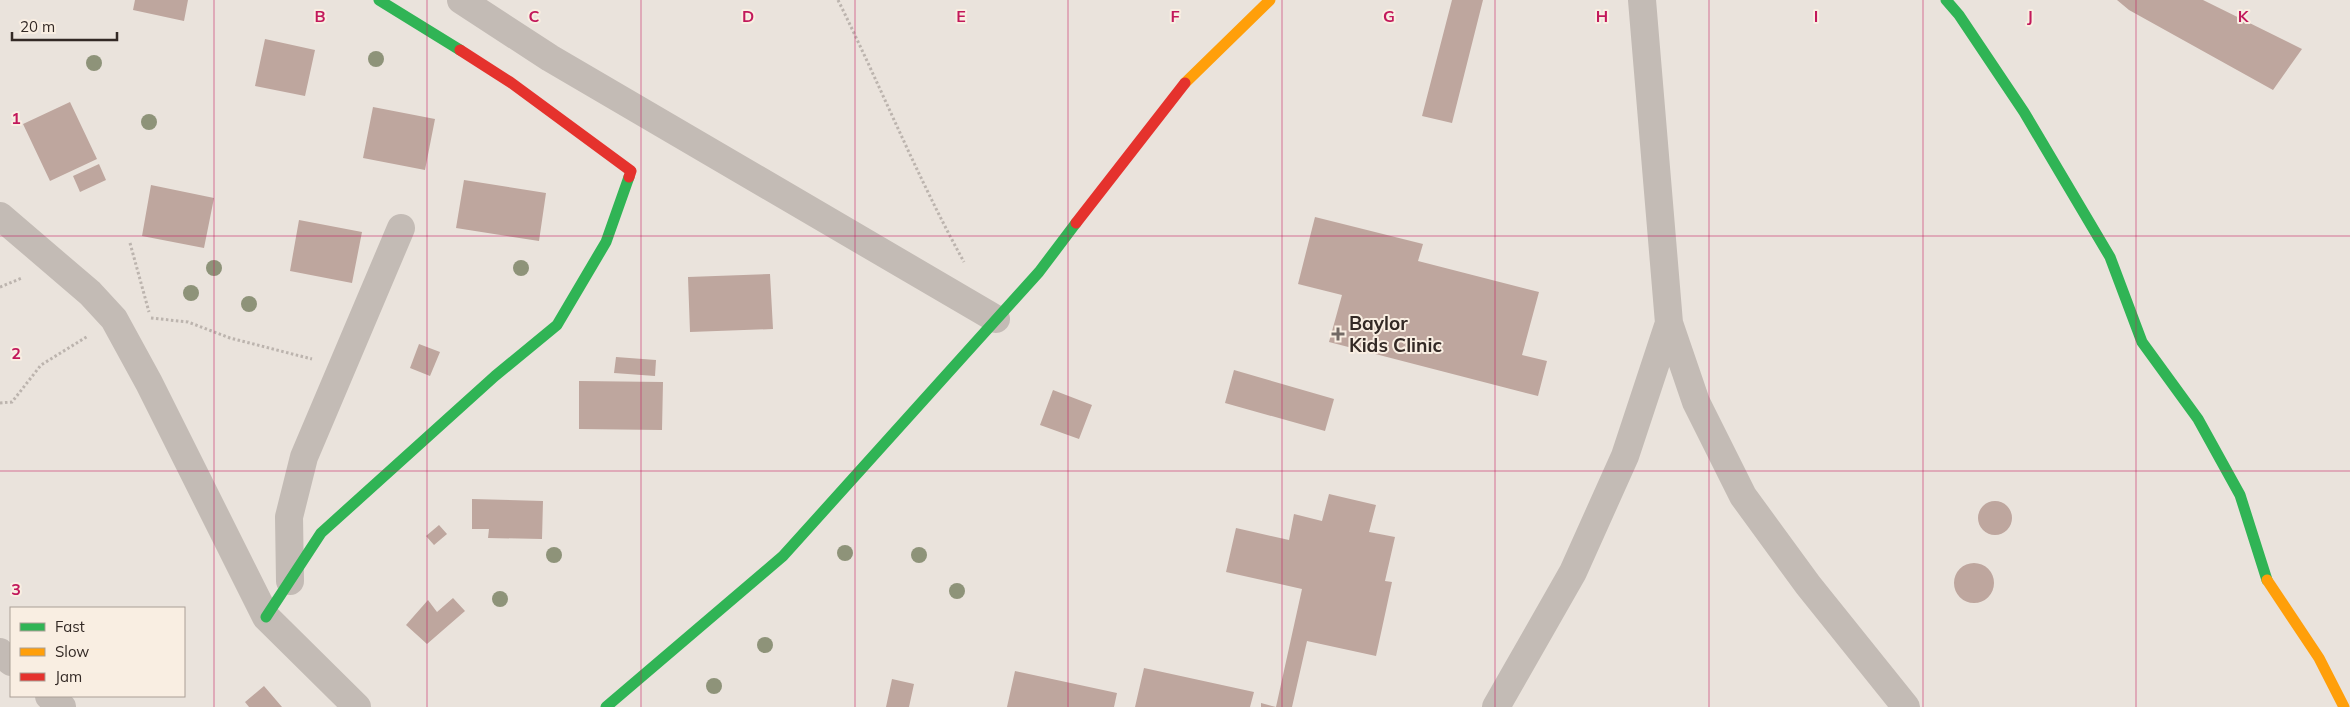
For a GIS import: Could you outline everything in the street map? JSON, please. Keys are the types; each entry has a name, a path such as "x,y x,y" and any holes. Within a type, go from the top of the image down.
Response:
{"street":[{"path":"266,617 321,533 495,376 557,325 606,242 631,172 510,82 379,0"},
{"path":"461,0 550,58 996,319"},
{"path":"606,707 783,556 1039,272 1179,89 1270,0"},
{"path":"1642,0 1669,323 1696,402 1744,496 1808,585 1906,707"},
{"path":"1946,0 1959,15 2024,112 2110,257 2142,342 2198,419 2240,495 2268,582 2319,658 2344,707"},
{"path":"0,216 90,293 114,319 149,383 266,617 357,707"},
{"path":"290,581 289,517 304,457 401,228"},
{"path":"1496,707 1573,572 1625,456 1669,323"},
{"path":"0,652 10,661"},
{"path":"51,697 62,707"}],"path":[{"path":"838,0 873,70 938,216 967,267"},
{"path":"151,318 188,322 238,340 295,356 343,365"},
{"path":"0,403 12,402 41,365 114,319"}],"building":[{"path":"135,0 188,0 184,21 133,10"},
{"path":"1452,0 1483,0 1452,123 1422,116"},
{"path":"2117,0 2203,0 2302,49 2273,90 2129,10"},
{"path":"265,39 315,50 305,96 255,86"},
{"path":"70,102 97,159 50,181 23,124"},
{"path":"373,107 435,119 425,170 363,158"},
{"path":"99,164 106,180 80,192 73,176"},
{"path":"464,180 546,193 539,241 456,228"},
{"path":"151,185 214,198 204,248 142,236"},
{"path":"1315,217 1423,244 1418,261 1539,292 1522,355 1547,361 1538,396 1329,342 1342,295 1298,284"},
{"path":"299,220 362,232 352,283 290,271"},
{"path":"770,274 773,329 690,332 688,277"},
{"path":"419,344 440,352 430,376 410,368"},
{"path":"616,357 656,360 655,376 614,373"},
{"path":"1234,370 1334,399 1325,431 1225,403"},
{"path":"579,381 663,382 662,430 579,429"},
{"path":"1053,390 1092,405 1079,439 1040,425"},
{"path":"1329,494 1376,505 1369,532 1395,537 1385,581 1392,582 1376,656 1307,641 1292,707 1276,707 1302,589 1226,572 1236,528 1289,540 1294,514 1322,521"},
{"path":"472,499 543,501 542,539 488,538 489,529 472,529"},
{"path":"1995,501 2007,506 2012,518 2007,530 1995,535 1983,530 1978,518 1983,506"},
{"path":"439,525 447,534 434,545 426,536"},
{"path":"1974,563 1988,569 1994,583 1988,597 1974,603 1960,597 1954,583 1960,569"},
{"path":"453,598 465,611 427,644 406,625 428,600 437,612"},
{"path":"1144,668 1254,692 1250,707 1135,707"},
{"path":"1015,671 1117,693 1114,707 1007,707"},
{"path":"892,679 914,684 909,707 886,707"},
{"path":"264,686 282,707 249,707 245,702"},
{"path":"1261,703 1276,707 1261,707"}],"traffic: fast":[{"path":"379,0 460,50"},
{"path":"1946,0 1959,15 2024,112 2110,257 2142,342 2198,419 2240,495 2267,580"},
{"path":"266,617 321,533 495,376 557,325 606,242 629,177"},
{"path":"606,707 783,556 1039,272 1076,223"}],"traffic: slow":[{"path":"1185,83 1270,0"},
{"path":"2267,580 2319,658 2344,707"}],"traffic: jam":[{"path":"460,50 510,82 631,171 629,177"},
{"path":"1076,223 1185,83"}],"place":[{"name":"Baylor Kids Clinic","path":"1338,334"}]}
